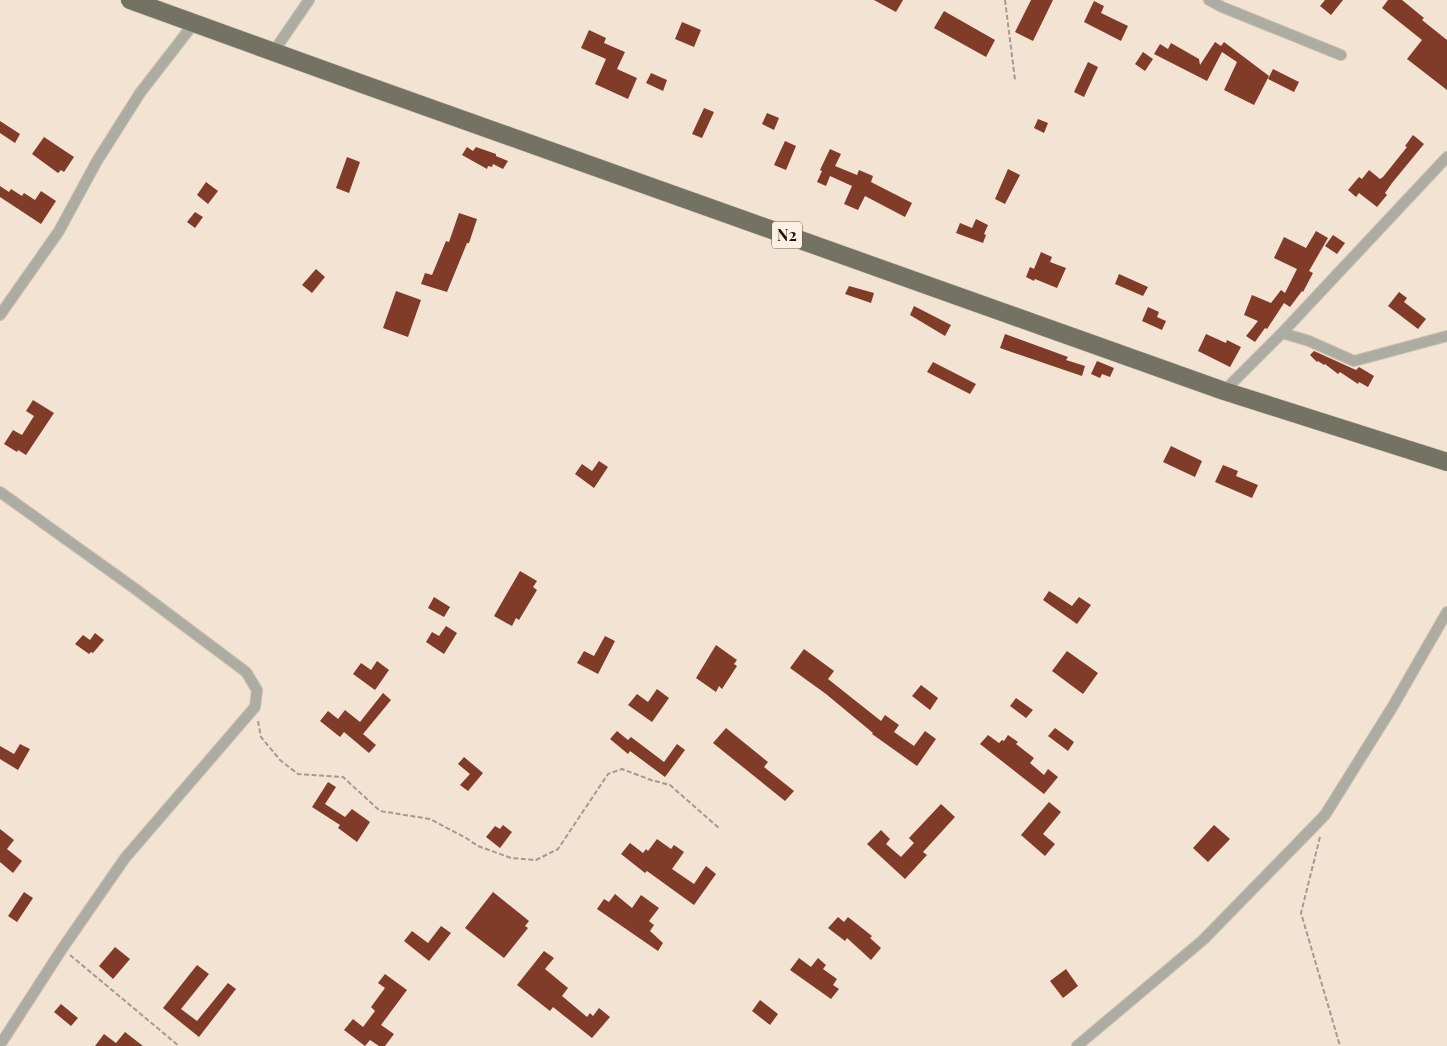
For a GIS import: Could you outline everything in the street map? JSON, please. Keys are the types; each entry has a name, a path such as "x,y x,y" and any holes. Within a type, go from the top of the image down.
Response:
{"highway":[{"name":"N2","path":"130,0 1224,391 1447,462"}],"street":[{"path":"274,52 309,0"},
{"path":"1210,0 1222,7 1341,56"},
{"path":"0,315 58,231 97,161 140,92 195,22"},
{"path":"1224,391 1282,333 1447,157"},
{"path":"1282,333 1309,341 1354,361 1447,336"},
{"path":"0,492 134,588 246,672 257,690 255,707 125,858 62,949 0,1044"},
{"path":"1077,1046 1203,940 1325,815 1393,706 1447,612"}],"path":[{"path":"1005,0 1015,80"},
{"path":"255,707 261,737 280,760 298,774 343,777 380,812 430,819 478,846 511,858 536,860 558,849 608,774 622,768 651,780 670,785 720,829"},
{"path":"1325,815 1301,913 1340,1046"},
{"path":"62,949 179,1046"}],"building":[{"path":"874,0 903,0 896,12"},
{"path":"1031,0 1053,0 1033,41 1015,32"},
{"path":"1325,0 1343,0 1331,15 1320,6"},
{"path":"1388,0 1402,0 1424,18 1422,20 1447,40 1447,90 1407,59 1422,40 1382,8"},
{"path":"1094,1 1104,6 1101,13 1128,26 1121,41 1084,22"},
{"path":"944,11 995,40 986,57 934,28"},
{"path":"682,22 701,30 694,47 675,39"},
{"path":"589,30 606,38 604,43 625,52 617,69 637,78 628,99 595,84 606,59 581,48"},
{"path":"1215,42 1221,46 1224,42 1269,76 1254,105 1224,90 1237,62 1222,52 1207,81 1154,54 1160,44 1168,49 1171,43 1199,59 1200,65"},
{"path":"1143,52 1153,59 1145,71 1135,64"},
{"path":"1088,62 1098,67 1084,97 1074,92"},
{"path":"1273,69 1299,82 1294,92 1268,79"},
{"path":"651,73 667,80 663,91 646,83"},
{"path":"704,108 714,112 702,138 692,134"},
{"path":"767,113 779,118 774,130 762,124"},
{"path":"1038,119 1048,123 1044,133 1034,128"},
{"path":"0,121 20,134 15,143 0,133"},
{"path":"1413,135 1424,144 1392,183 1385,193 1387,195 1377,207 1359,193 1356,197 1348,190 1359,177 1362,179 1369,170 1380,179 1383,177 1407,147 1405,146"},
{"path":"44,137 74,157 64,172 61,170 58,173 32,154"},
{"path":"785,141 796,146 786,170 774,165"},
{"path":"467,147 473,151 476,147 496,154 496,156 508,161 503,169 493,164 492,167 488,166 487,169 462,155"},
{"path":"830,149 841,154 835,166 857,175 859,170 873,176 871,182 912,203 905,217 865,196 858,210 844,204 852,186 830,176 826,186 817,182 822,171 820,170"},
{"path":"347,157 360,162 349,193 336,188"},
{"path":"1008,169 1020,175 1005,204 995,199"},
{"path":"206,182 218,191 208,204 197,195"},
{"path":"0,186 9,192 11,189 22,196 24,193 35,200 41,191 56,201 41,224 0,197"},
{"path":"195,212 203,217 195,228 187,222"},
{"path":"459,213 477,219 469,243 467,243 447,292 421,284 425,273 432,275 446,241 449,242"},
{"path":"976,219 988,225 983,243 956,233 960,223 972,228"},
{"path":"1316,231 1328,238 1309,271 1313,273 1303,292 1290,307 1284,303 1267,329 1265,328 1255,342 1246,336 1258,321 1244,315 1252,295 1271,303 1281,290 1285,293 1297,269 1274,258 1284,237 1306,248"},
{"path":"1333,235 1345,243 1337,254 1325,246"},
{"path":"1041,252 1052,257 1050,262 1066,268 1057,288 1026,277 1030,267 1034,269"},
{"path":"316,269 325,277 312,293 302,285"},
{"path":"1119,274 1148,287 1143,296 1115,284"},
{"path":"849,286 874,293 871,303 845,294"},
{"path":"396,291 421,300 408,337 383,328"},
{"path":"1399,292 1407,298 1404,302 1426,319 1418,329 1388,306"},
{"path":"914,306 951,325 945,336 910,315"},
{"path":"1148,307 1159,312 1157,317 1166,321 1162,330 1142,321"},
{"path":"1005,334 1068,357 1066,360 1085,366 1082,376 1000,348"},
{"path":"1206,334 1226,343 1227,340 1241,347 1230,367 1198,351"},
{"path":"1314,351 1356,370 1359,367 1374,376 1368,387 1359,382 1358,384 1340,372 1338,374 1325,364 1317,362 1310,355"},
{"path":"1097,361 1114,368 1110,377 1102,374 1100,378 1091,374"},
{"path":"933,362 976,384 970,394 927,372"},
{"path":"33,400 54,413 26,455 4,444 13,430 22,435 34,416 26,411"},
{"path":"1171,446 1202,461 1195,477 1163,462"},
{"path":"599,461 608,467 594,488 575,474 582,464 592,471"},
{"path":"1223,465 1238,471 1236,476 1258,485 1252,498 1215,482"},
{"path":"520,571 537,581 533,587 537,590 519,620 516,618 512,626 494,616"},
{"path":"1049,591 1072,606 1079,597 1091,605 1077,624 1043,600"},
{"path":"434,597 450,607 444,617 428,608"},
{"path":"446,626 457,633 444,654 426,642 432,632 439,636"},
{"path":"95,633 104,640 93,653 89,654 75,644 83,635 90,640"},
{"path":"605,636 615,641 598,674 577,663 584,651 594,656"},
{"path":"716,645 737,660 734,664 737,666 722,689 719,686 716,692 696,678"},
{"path":"804,649 834,671 828,679 881,721 885,715 899,725 894,732 914,746 925,731 936,739 917,766 872,734 826,694 790,668"},
{"path":"1067,651 1098,673 1083,694 1052,671"},
{"path":"377,661 389,670 375,690 353,674 361,663 371,670"},
{"path":"921,685 938,698 930,710 912,696"},
{"path":"657,689 669,698 652,722 628,705 637,694 648,702"},
{"path":"383,693 391,700 363,734 376,745 369,753 344,732 340,737 320,721 328,711 338,719 345,710 360,722"},
{"path":"1016,698 1033,710 1026,718 1010,706"},
{"path":"726,728 768,762 764,767 794,791 785,801 713,743"},
{"path":"1055,728 1074,742 1068,751 1048,736"},
{"path":"617,731 628,740 631,737 664,762 677,744 685,750 665,777 630,751 628,754 610,739"},
{"path":"988,735 999,743 1002,740 1004,741 1008,735 1034,758 1030,763 1044,775 1048,769 1058,777 1044,794 980,744"},
{"path":"20,744 30,749 18,770 0,759 0,746 14,754"},
{"path":"464,757 483,773 468,791 460,785 470,774 458,764"},
{"path":"328,782 336,787 325,804 345,817 352,809 370,822 357,842 338,828 340,825 312,807"},
{"path":"1049,802 1061,812 1043,834 1055,844 1045,856 1021,835"},
{"path":"941,804 955,817 923,852 927,855 905,879 867,844 881,830 890,839 886,844 901,857 914,843 909,838"},
{"path":"503,825 512,832 500,848 486,837 495,826 500,829"},
{"path":"1214,825 1230,839 1208,862 1193,848"},
{"path":"0,829 14,840 7,849 22,861 13,873 0,862"},
{"path":"657,839 671,849 674,845 684,852 672,869 694,884 706,866 716,874 694,905 647,871 645,873 621,854 630,843 643,853 646,849 648,851"},
{"path":"24,892 33,898 17,922 8,916"},
{"path":"493,892 529,921 525,926 528,928 504,958 465,928"},
{"path":"615,894 632,908 641,895 659,908 649,921 654,925 650,931 663,943 658,951 597,909 604,899 609,902"},
{"path":"838,917 844,922 848,917 872,936 870,938 881,948 871,960 847,938 845,941 828,928"},
{"path":"441,926 451,933 429,961 404,941 412,931 428,943"},
{"path":"115,947 130,959 113,979 99,966"},
{"path":"544,951 554,958 545,969 568,988 562,996 587,1017 590,1013 593,1016 599,1008 610,1017 592,1038 553,1007 550,1011 517,985"},
{"path":"799,958 811,967 818,958 826,965 823,969 837,979 833,985 839,989 831,999 790,970"},
{"path":"197,965 209,974 181,1009 197,1021 228,983 236,989 199,1037 163,1008"},
{"path":"1066,969 1078,986 1063,998 1050,981"},
{"path":"385,974 407,990 381,1025 394,1034 385,1046 379,1046 370,1040 365,1046 344,1030 353,1019 363,1027 375,1011 371,1007 385,988 378,983"},
{"path":"760,1000 778,1014 770,1025 752,1011"},
{"path":"61,1004 78,1018 71,1026 54,1012"},
{"path":"125,1032 143,1046 95,1046 104,1034 116,1043"}]}
